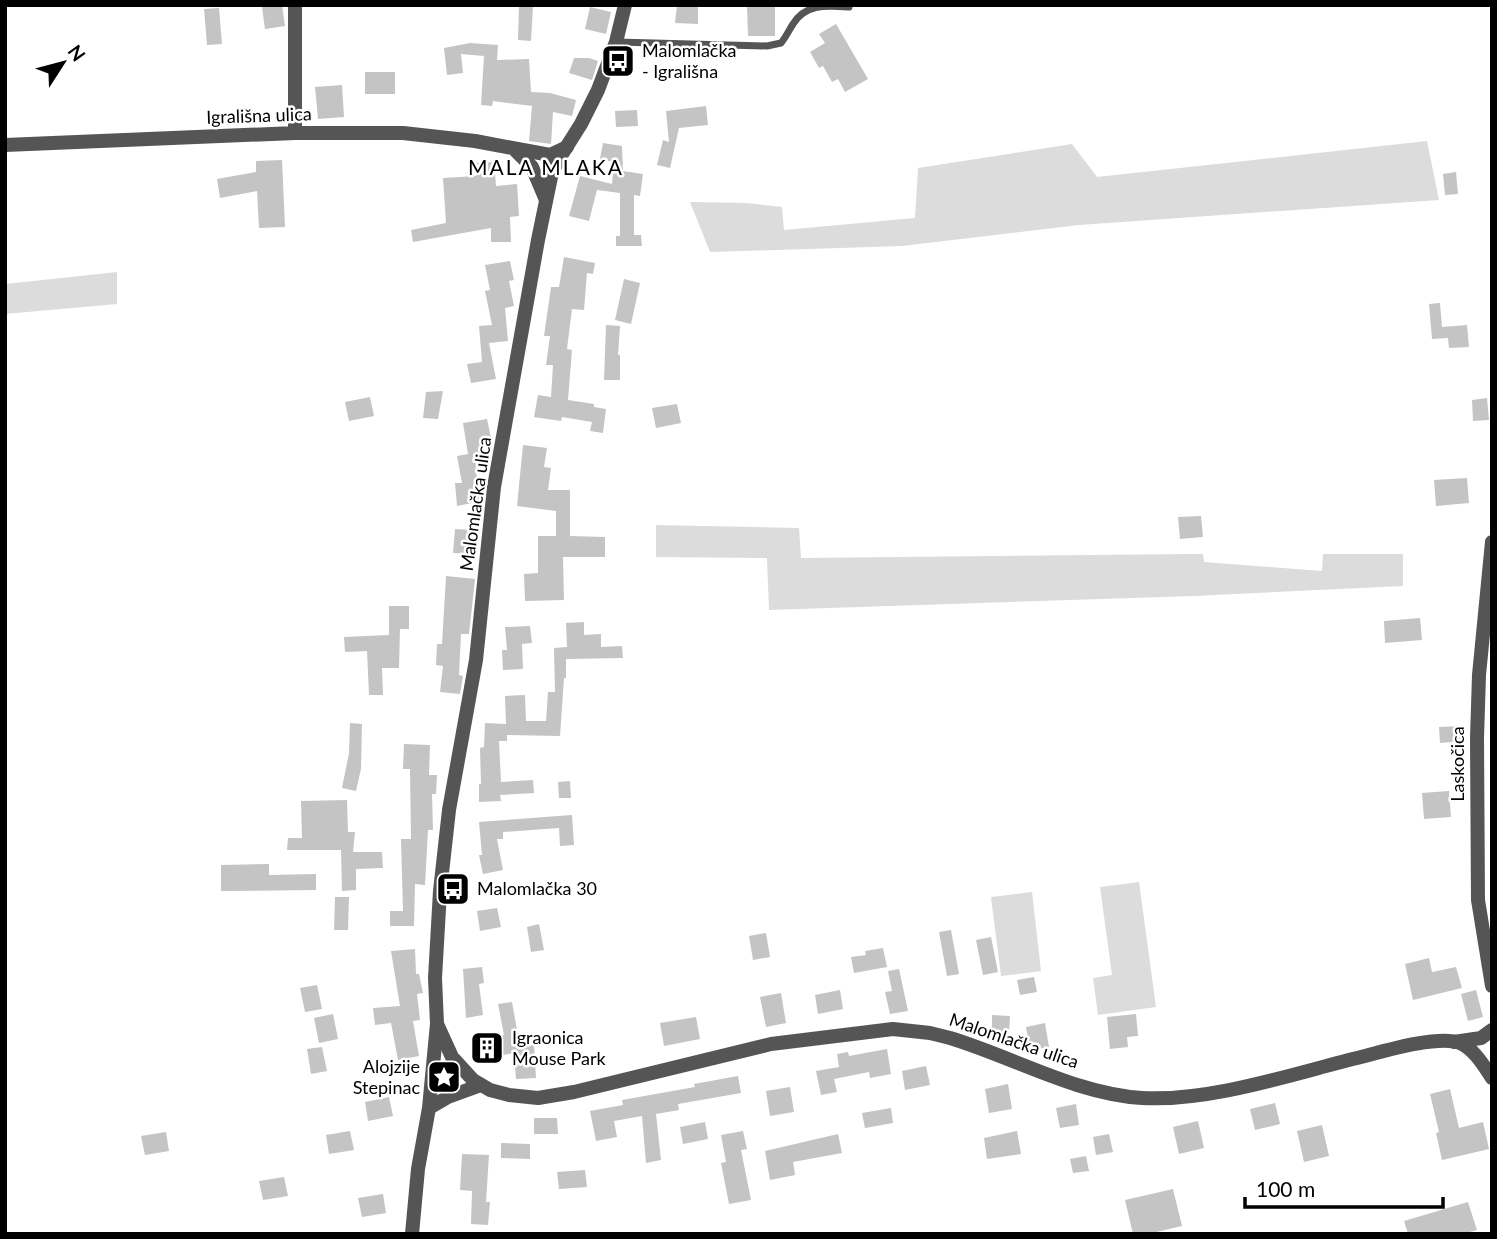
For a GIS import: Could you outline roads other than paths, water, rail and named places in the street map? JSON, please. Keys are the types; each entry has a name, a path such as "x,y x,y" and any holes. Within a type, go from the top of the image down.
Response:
{"street":[{"path":"295,5 295,133"},
{"name":"Malomlačka ulica","path":"412,1234 437,1024 435,978 440,891 449,810 476,660 494,487 546,200 557,162 598,90 616,41 625,5"},
{"name":"Igrališna ulica","path":"5,145 295,133 403,133 475,141 550,155 567,147"},
{"path":"514,150 532,167 546,200"},
{"name":"Laskočica","path":"1492,542 1479,675 1477,776 1478,900 1492,986"},
{"name":"Malomlačka ulica","path":"437,1024 452,1057 465,1073 490,1090 522,1097 554,1096 771,1044 892,1029 920,1031 950,1038 1097,1090 1142,1098 1166,1097 1248,1085 1410,1045 1482,1038 1492,1030"},
{"path":"1454,1042 1472,1051 1492,1078"},
{"path":"429,1108 448,1097 481,1085"}],"lane":[{"path":"616,41 767,46 781,43 793,24 807,10 819,6 849,7"}],"place":[{"name":"Malomlačka - Igrališna","path":"618,61"},
{"name":"Malomlačka 30","path":"453,889"},
{"name":"Igraonica Mouse Park","path":"487,1048"},
{"name":"Alojzije Stepinac","path":"444,1077"}],"district":[{"name":"MALA MLAKA","path":"546,168"}]}
